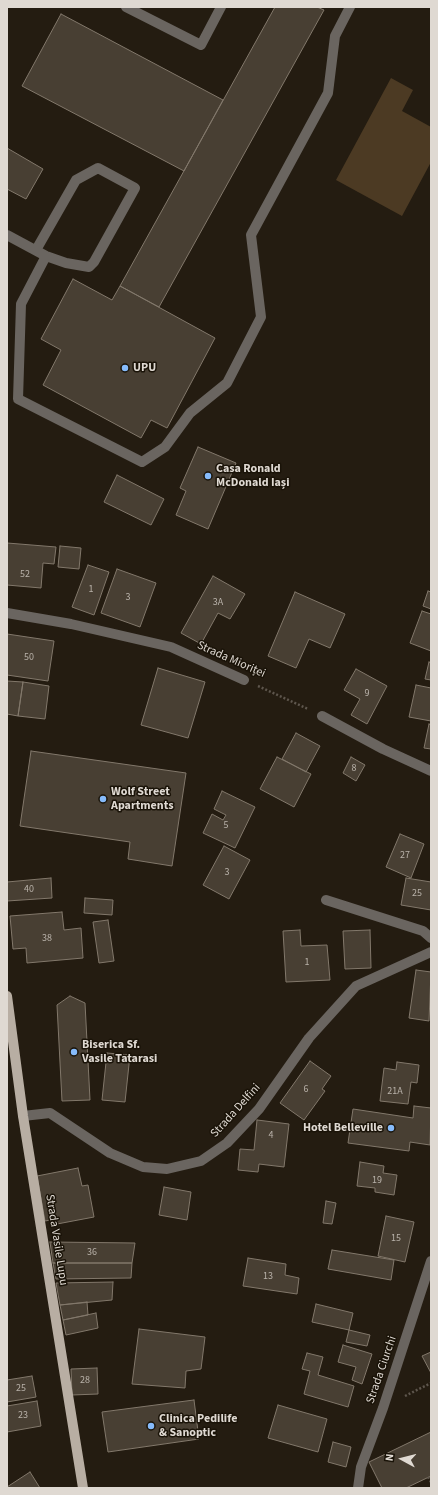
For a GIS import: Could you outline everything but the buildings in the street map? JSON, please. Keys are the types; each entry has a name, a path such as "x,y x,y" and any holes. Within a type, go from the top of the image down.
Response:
{"main road":[{"name":"Strada Vasile Lupu","path":"7,1000 23,1116 82,1488"}],"street":[{"path":"126,7 201,45 221,7"},
{"path":"46,256 21,304 18,399 142,462 165,447 190,413 227,383 261,317 251,235 328,93 335,36 350,7"},
{"path":"7,235 46,256 66,263 89,267 94,262 135,188 98,168 76,180 36,250"},
{"name":"Strada Mioriței","path":"7,613 64,623 171,647 244,680"},
{"path":"322,716 383,749 431,771"},
{"path":"326,900 423,931 431,938"},
{"name":"Strada Delfini","path":"23,1116 50,1113 110,1153 143,1167 167,1169 201,1161 227,1143 259,1109 309,1038 356,986 431,952"},
{"name":"Strada Ciurchi","path":"358,1488 361,1466 383,1408 431,1261"}],"path":[{"name":"Strada Mioriței","path":"244,680 322,716"},
{"path":"383,1408 431,1383"},
{"path":"428,1477 431,1482"}],"shaded area":[{"path":"391,78 413,90 402,111 431,127 431,162 402,216 336,180"}],"place":[{"name":"UPU","path":"125,368"},
{"name":"Casa Ronald McDonald Iași","path":"208,476"},
{"name":"Wolf Street Apartments","path":"103,799"},
{"name":"Biserica Sf. Vasile Tatarasi","path":"74,1052"},
{"name":"Hotel Belleville","path":"391,1128"},
{"name":"Clinica Pedilife & Sanoptic","path":"151,1426"}]}
